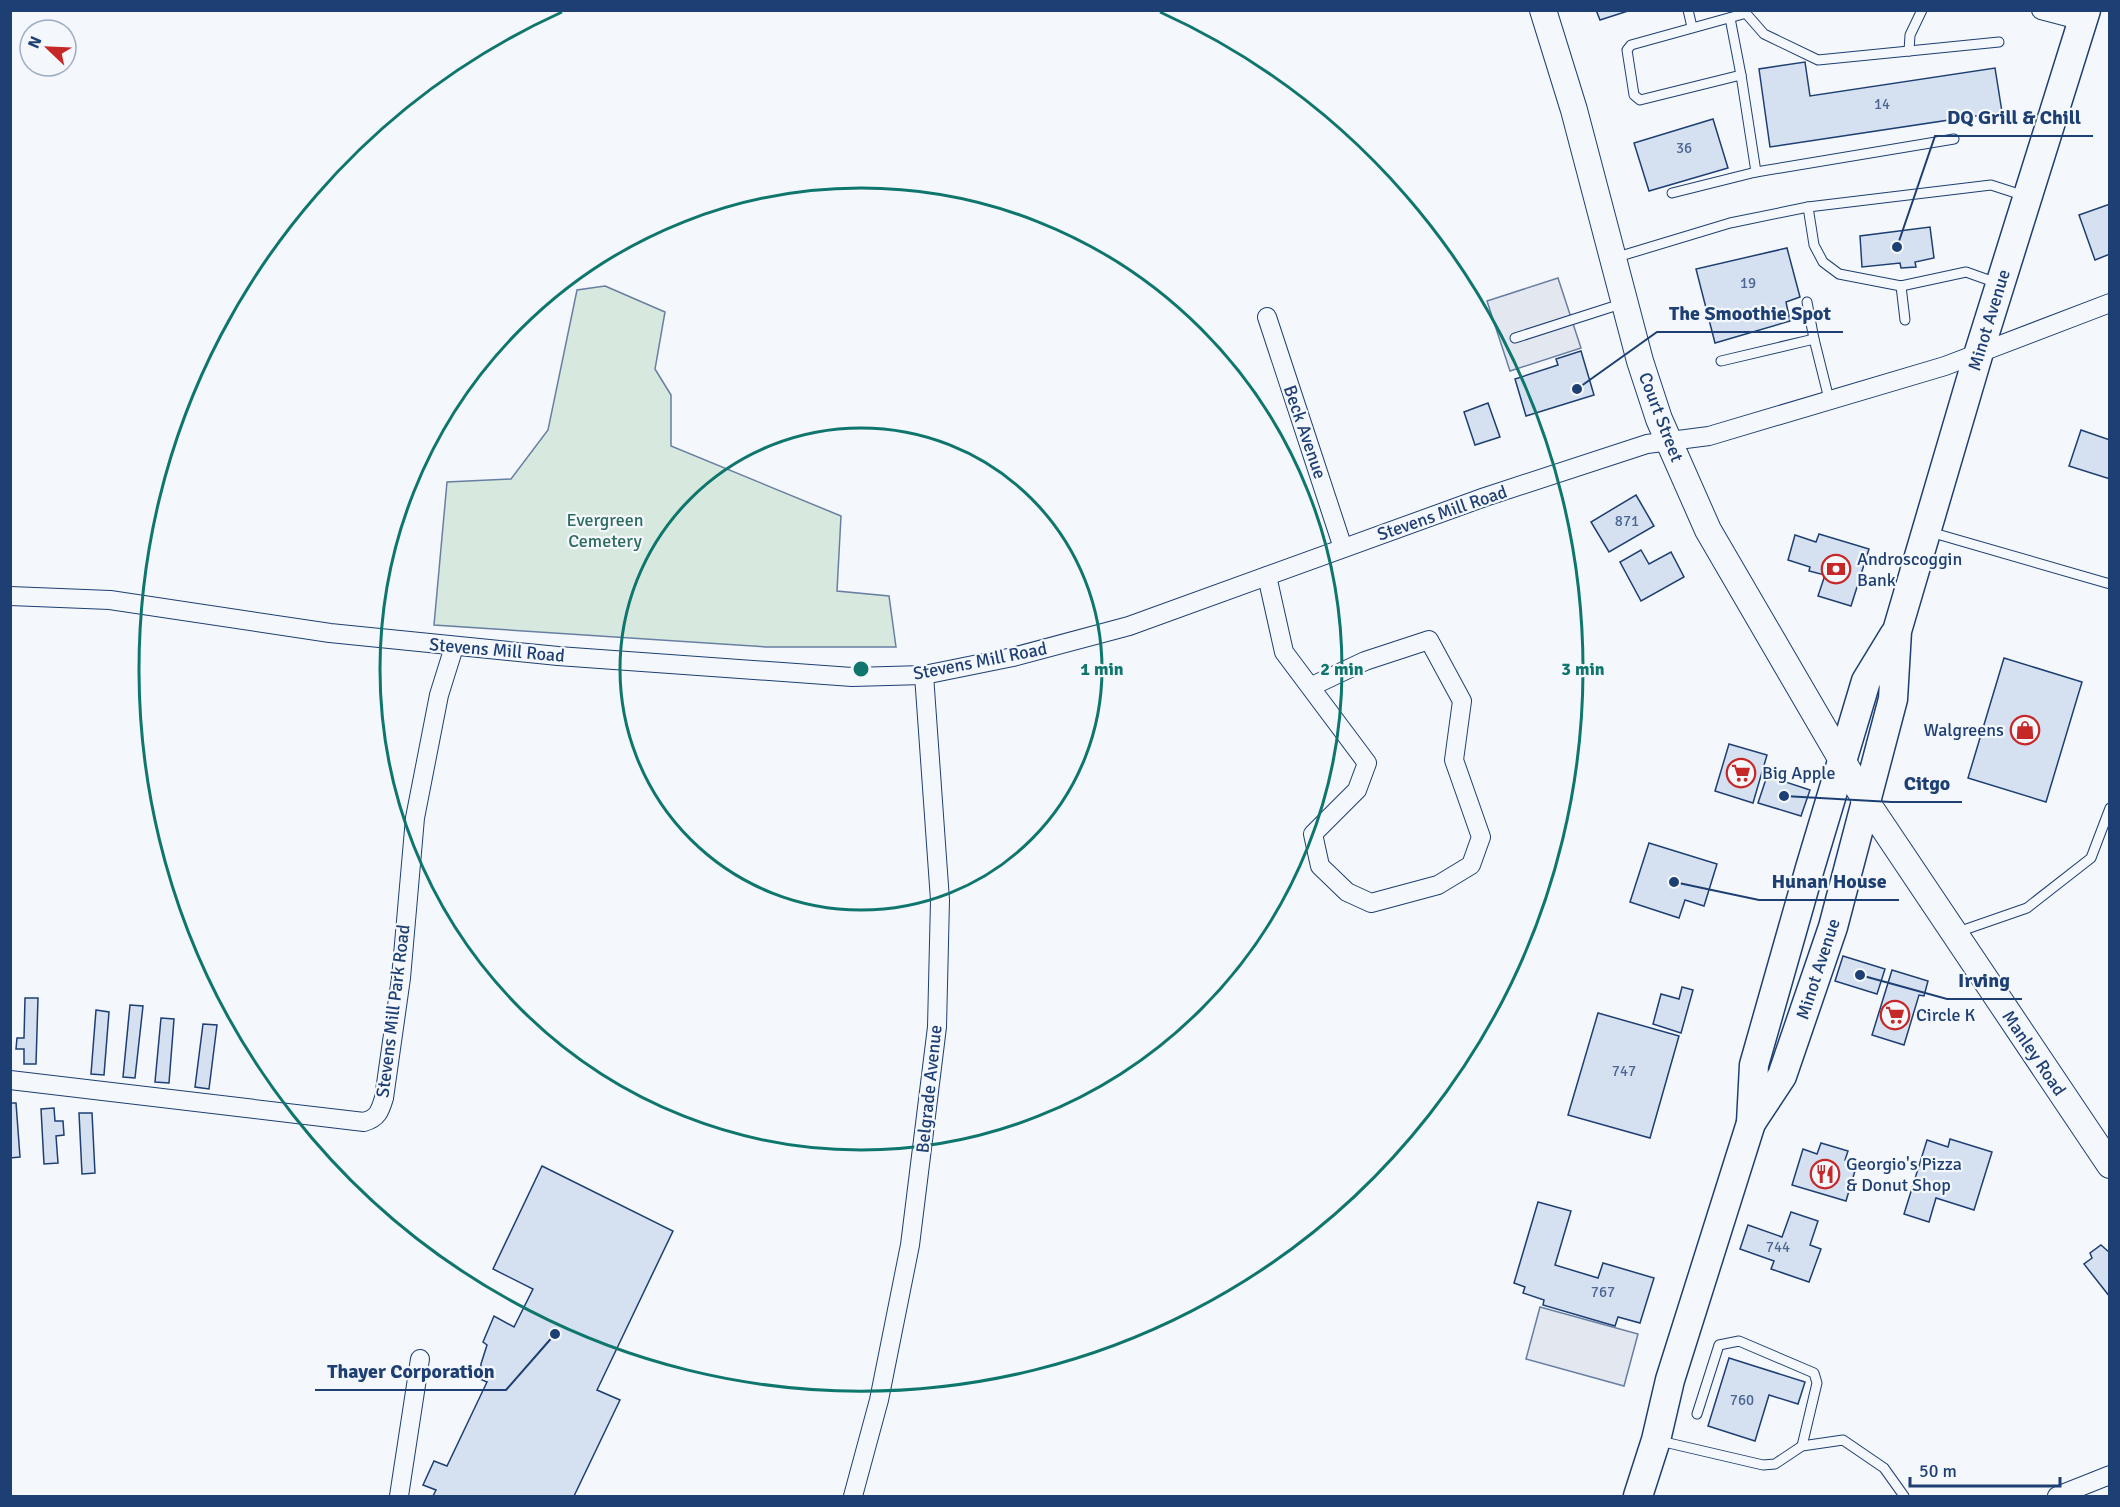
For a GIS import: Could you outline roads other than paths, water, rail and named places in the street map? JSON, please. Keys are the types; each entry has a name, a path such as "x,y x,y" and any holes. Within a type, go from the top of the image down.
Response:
{"main road":[{"name":"Court Street","path":"1543,10 1574,110 1640,361 1669,441 1708,530 1844,759"},
{"name":"Minot Avenue","path":"1751,1123 1782,1076 1833,927 1893,699 1897,631 1979,352 2084,16"},
{"name":"Minot Avenue","path":"1638,1497 1656,1440 1670,1380 1751,1123 1754,1065 1866,681 1897,631"},
{"name":"Manley Road","path":"1844,759 1867,803 2109,1165"}],"street":[{"path":"2041,10 2084,16"},
{"name":"Stevens Mill Road","path":"10,596 121,602 330,633 454,647 852,677 924,675 1078,642 1129,626 1343,548 1635,447 1708,436 1945,366 2109,303"},
{"name":"Beck Avenue","path":"1267,317 1343,548"},
{"path":"1267,576 1284,652 1310,687 1367,763 1357,790 1313,834 1320,866 1347,892 1371,903 1438,885 1471,865 1481,837 1454,760 1462,700 1429,640 1365,661 1310,687"},
{"name":"Stevens Mill Park Road","path":"10,1080 364,1122 374,1119 379,1113 384,1098 401,978 415,818 439,695 454,647"},
{"name":"Belgrade Avenue","path":"853,1497 884,1378 910,1245 937,1027 940,900 924,675"},
{"path":"399,1497 420,1359"},
{"path":"2057,1497 2109,1476"}],"lane":[{"path":"1688,10 1692,27"},
{"path":"1909,51 1910,34 1922,10"},
{"path":"1741,75 1640,100 1634,95 1627,50 1630,45 1730,18 1743,12 1764,34 1818,60 1999,42"},
{"path":"1730,18 1756,172"},
{"path":"1672,193 1756,172 1954,139"},
{"path":"1613,258 1730,223 1808,207 1991,185 2028,196"},
{"path":"1808,207 1814,244 1823,262 1839,274 1854,279 1878,280 1901,286 1966,272 2000,284"},
{"path":"1901,286 1905,320"},
{"path":"1807,302 1829,399"},
{"path":"1515,338 1624,303"},
{"path":"1721,361 1814,339"},
{"path":"1926,531 2109,584"},
{"path":"1953,934 2027,908 2091,858 2109,808"},
{"path":"2099,837 2109,840"},
{"path":"1697,1414 1719,1345 1739,1341 1814,1373 1817,1383 1802,1446"},
{"path":"1656,1440 1763,1465 1775,1464 1802,1446 1843,1440 1884,1468 1904,1497"}],"place":[{"name":"DQ Grill & Chill","path":"1897,247"},
{"name":"The Smoothie Spot","path":"1577,389"},
{"name":"Androscoggin Bank","path":"1836,569"},
{"name":"Walgreens","path":"2025,730"},
{"name":"Big Apple","path":"1741,773"},
{"name":"Citgo","path":"1784,796"},
{"name":"Hunan House","path":"1674,882"},
{"name":"Irving","path":"1860,975"},
{"name":"Circle K","path":"1895,1015"},
{"name":"Georgio's Pizza & Donut Shop","path":"1825,1174"},
{"name":"Thayer Corporation","path":"555,1334"}],"park label":[{"name":"Evergreen Cemetery","path":"605,530"}]}
